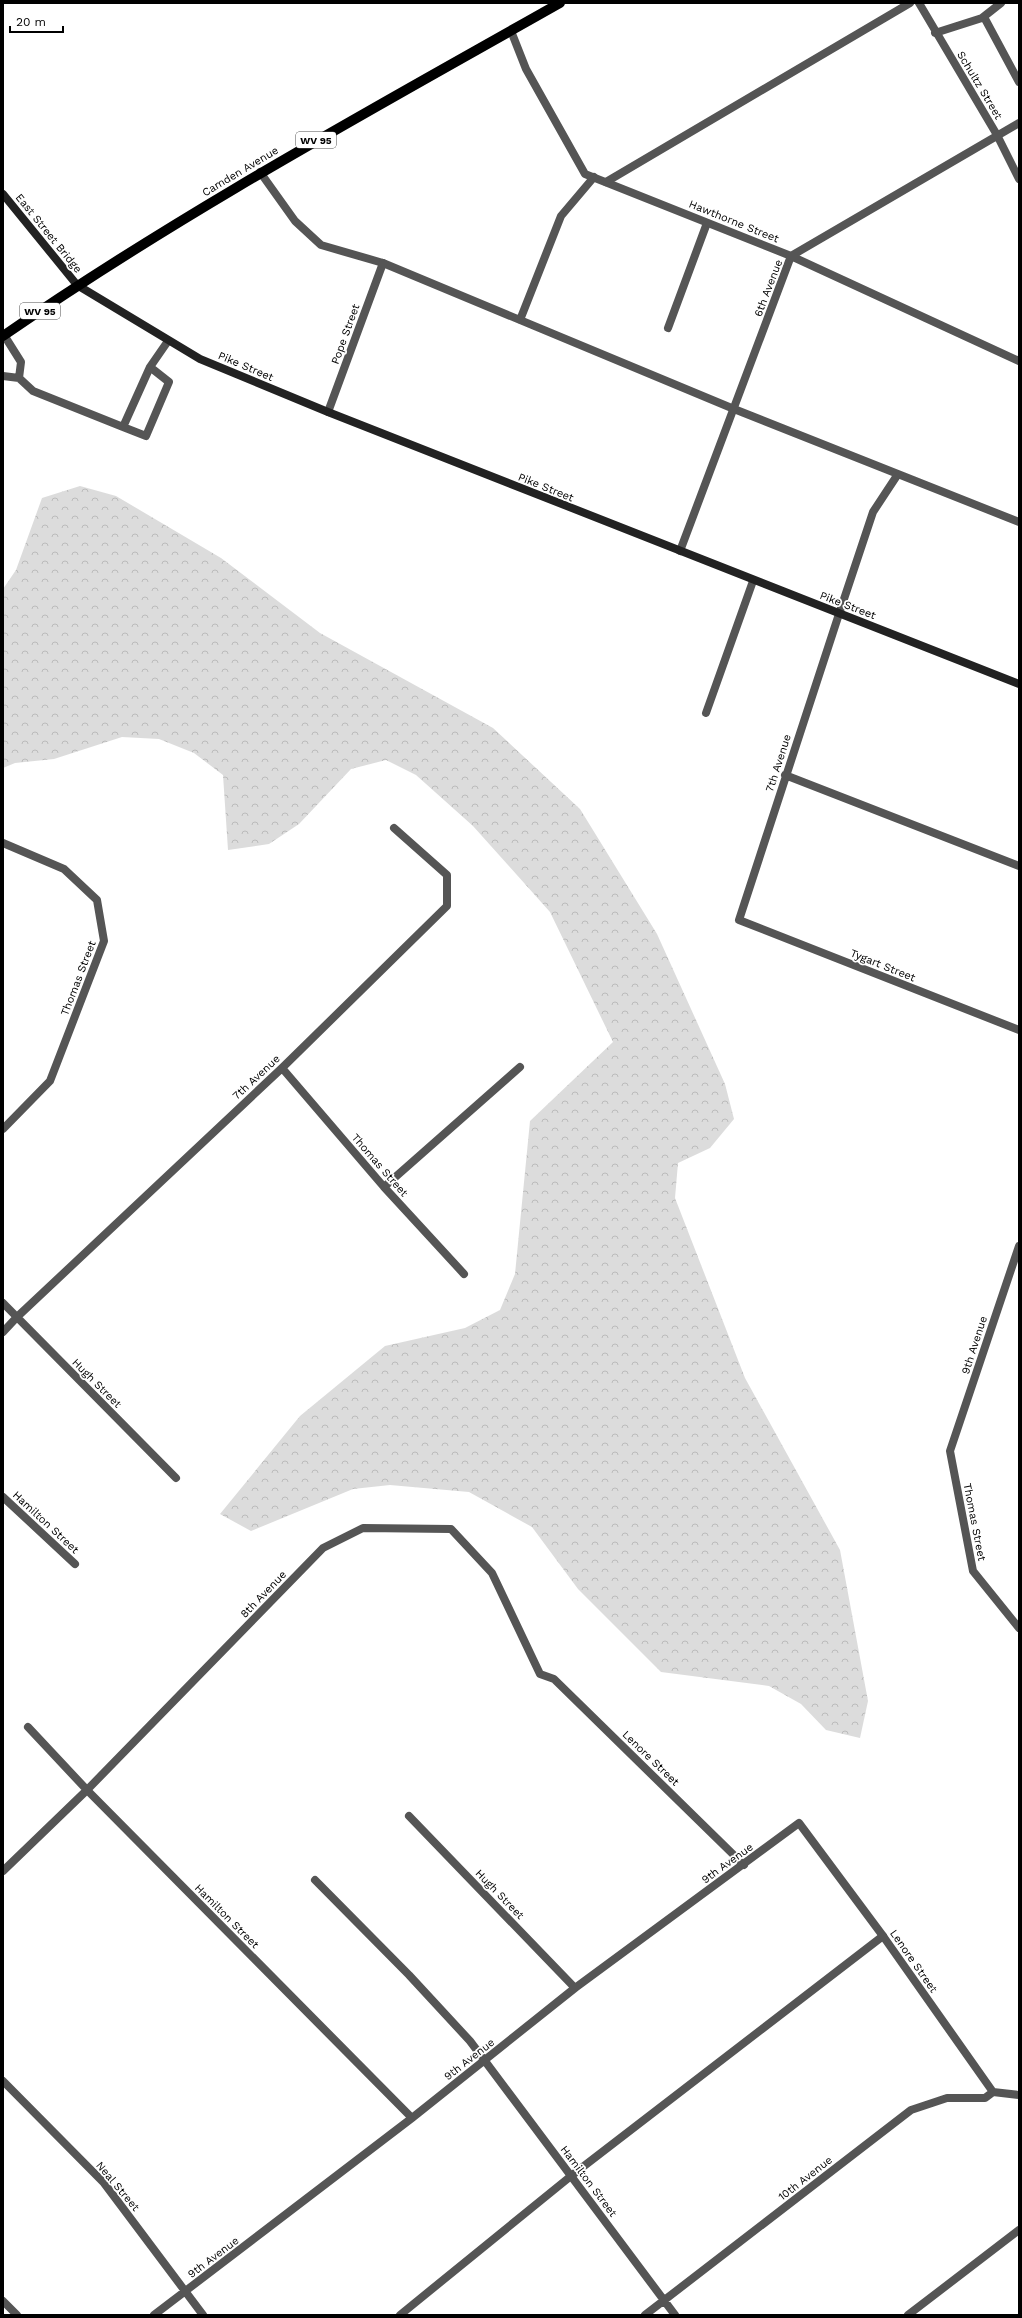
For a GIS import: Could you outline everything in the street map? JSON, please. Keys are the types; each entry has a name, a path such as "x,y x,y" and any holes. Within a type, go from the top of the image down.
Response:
{"main road":[{"name":"Camden Avenue","path":"4,336 77,285 260,172 560,3"},
{"name":"East Street Bridge","path":"3,194 77,285"},
{"name":"Pike Street","path":"77,285 200,359 328,412 753,581 1019,684"}],"street":[{"path":"606,182 910,3"},
{"name":"Schultz Street","path":"919,3 935,33 997,135 1019,179"},
{"path":"935,33 984,17 1001,3"},
{"path":"984,17 1019,82"},
{"name":"Hawthorne Street","path":"510,31 526,69 585,174 791,256 1019,361"},
{"name":"6th Avenue","path":"680,551 791,256 1019,123"},
{"path":"260,172 295,221 320,245 383,263 734,409 1019,522"},
{"path":"520,320 561,216 594,177"},
{"path":"668,328 707,223"},
{"name":"Pope Street","path":"328,412 383,263"},
{"path":"4,336 22,362 19,378"},
{"path":"123,426 150,367 168,341"},
{"path":"3,376 19,378 33,391 146,436 169,382 150,367"},
{"name":"7th Avenue","path":"739,920 785,775 873,512 898,474"},
{"path":"706,713 753,581"},
{"path":"785,775 1019,866"},
{"name":"7th Avenue","path":"3,1332 17,1317 282,1068 447,906 447,875 394,828"},
{"name":"Thomas Street","path":"3,843 64,869 97,900 104,941 50,1081 3,1129"},
{"name":"Tygart Street","path":"739,920 1019,1030"},
{"path":"384,1187 520,1066"},
{"name":"Thomas Street","path":"282,1068 384,1187 464,1274"},
{"name":"9th Avenue","path":"950,1452 1019,1246"},
{"name":"Hugh Street","path":"3,1303 176,1478"},
{"name":"Thomas Street","path":"950,1452 972,1571 1019,1628"},
{"name":"Hamilton Street","path":"3,1497 75,1564"},
{"name":"8th Avenue","path":"3,1871 87,1790 323,1548 363,1528 451,1529 492,1573 540,1674"},
{"name":"Lenore Street","path":"540,1674 554,1679 744,1865"},
{"name":"Hamilton Street","path":"28,1727 87,1790 412,2118"},
{"name":"Hugh Street","path":"409,1816 575,1988"},
{"name":"9th Avenue","path":"154,2315 412,2118 575,1988 799,1823"},
{"name":"Lenore Street","path":"799,1823 883,1936 993,2092"},
{"name":"Hamilton Street","path":"315,1880 410,1975 470,2041 676,2315"},
{"path":"400,2315 571,2176 883,1936"},
{"name":"Neal Street","path":"3,2081 104,2183 204,2315"},
{"path":"993,2092 1019,2095"},
{"name":"10th Avenue","path":"645,2315 911,2110 947,2098 985,2098 993,2092"},
{"path":"908,2315 1019,2230"},
{"path":"3,2301 17,2315"}],"green space":[{"path":"80,486 116,496 221,558 320,633 493,728 580,809 657,934 725,1084 734,1119 710,1148 678,1163 675,1198 745,1378 840,1550 868,1701 860,1738 826,1730 801,1704 769,1686 661,1672 578,1589 532,1527 469,1492 390,1485 353,1489 251,1531 220,1514 300,1416 385,1346 465,1328 500,1310 515,1274 530,1121 613,1042 550,912 473,826 416,775 386,760 351,769 299,824 269,844 228,850 223,775 194,753 159,739 122,737 54,759 15,763 3,768 3,589 16,570 42,498"}]}
